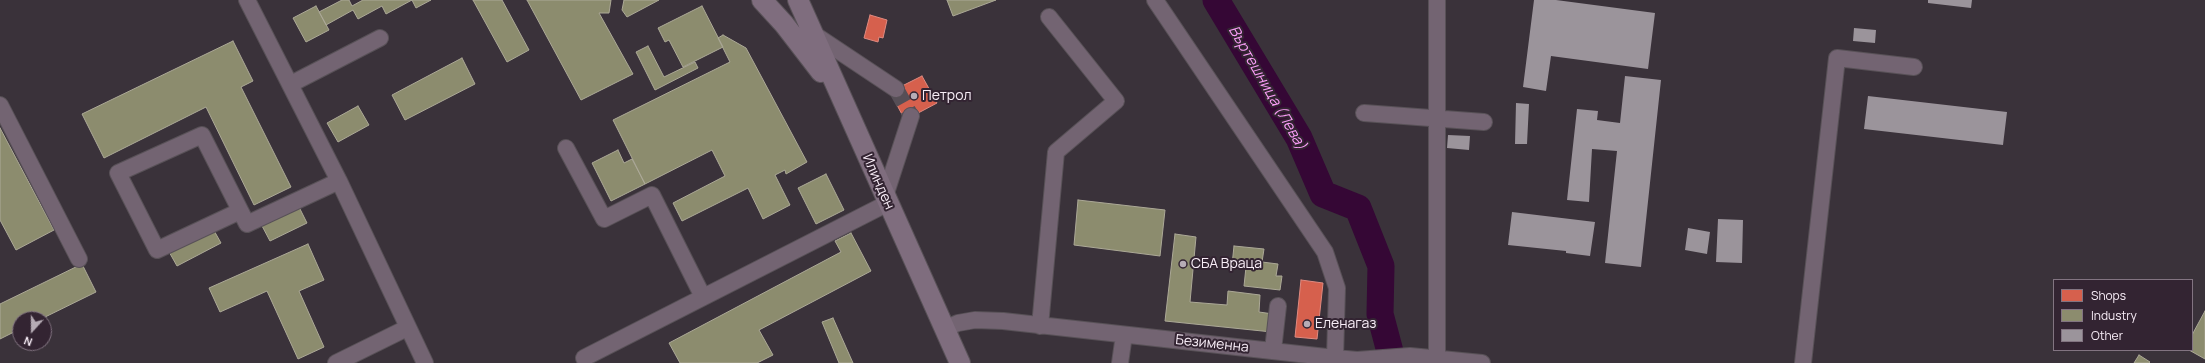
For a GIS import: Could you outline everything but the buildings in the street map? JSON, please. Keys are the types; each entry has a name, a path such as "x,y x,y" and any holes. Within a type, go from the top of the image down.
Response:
{"main road":[{"path":"762,0 784,24 841,97"},
{"name":"Илинден","path":"798,0 960,363"}],"street":[{"path":"247,0 339,181 407,328 425,363"},
{"path":"1155,0 1325,252 1337,288 1335,358"},
{"path":"1437,0 1437,357"},
{"path":"1040,326 1056,152 1116,101 1049,17"},
{"path":"812,33 896,89"},
{"path":"290,84 380,38"},
{"path":"1803,363 1836,58 1914,67"},
{"path":"0,105 79,259"},
{"path":"1364,113 1484,122"},
{"path":"584,358 703,297 886,199 911,116"},
{"path":"240,211 157,250 118,173 202,135 247,224 339,181"},
{"path":"566,148 604,219 652,195 703,297"},
{"path":"1273,350 1278,306"},
{"name":"Безименна","path":"944,329 958,323 975,320 1357,360 1410,356 1437,357 1482,363"},
{"path":"336,363 407,328"},
{"path":"1120,363 1124,335"}],"waterway":[{"name":"Въртешница (Лева)","path":"1216,0 1299,138 1323,194 1358,208 1381,266 1380,314 1393,363"}],"tunnel":[{"path":"896,89 911,116"}],"place":[{"name":"Петрол","path":"914,96"},
{"name":"СБА Враца","path":"1183,264"},
{"name":"Еленагаз","path":"1307,324"}]}
